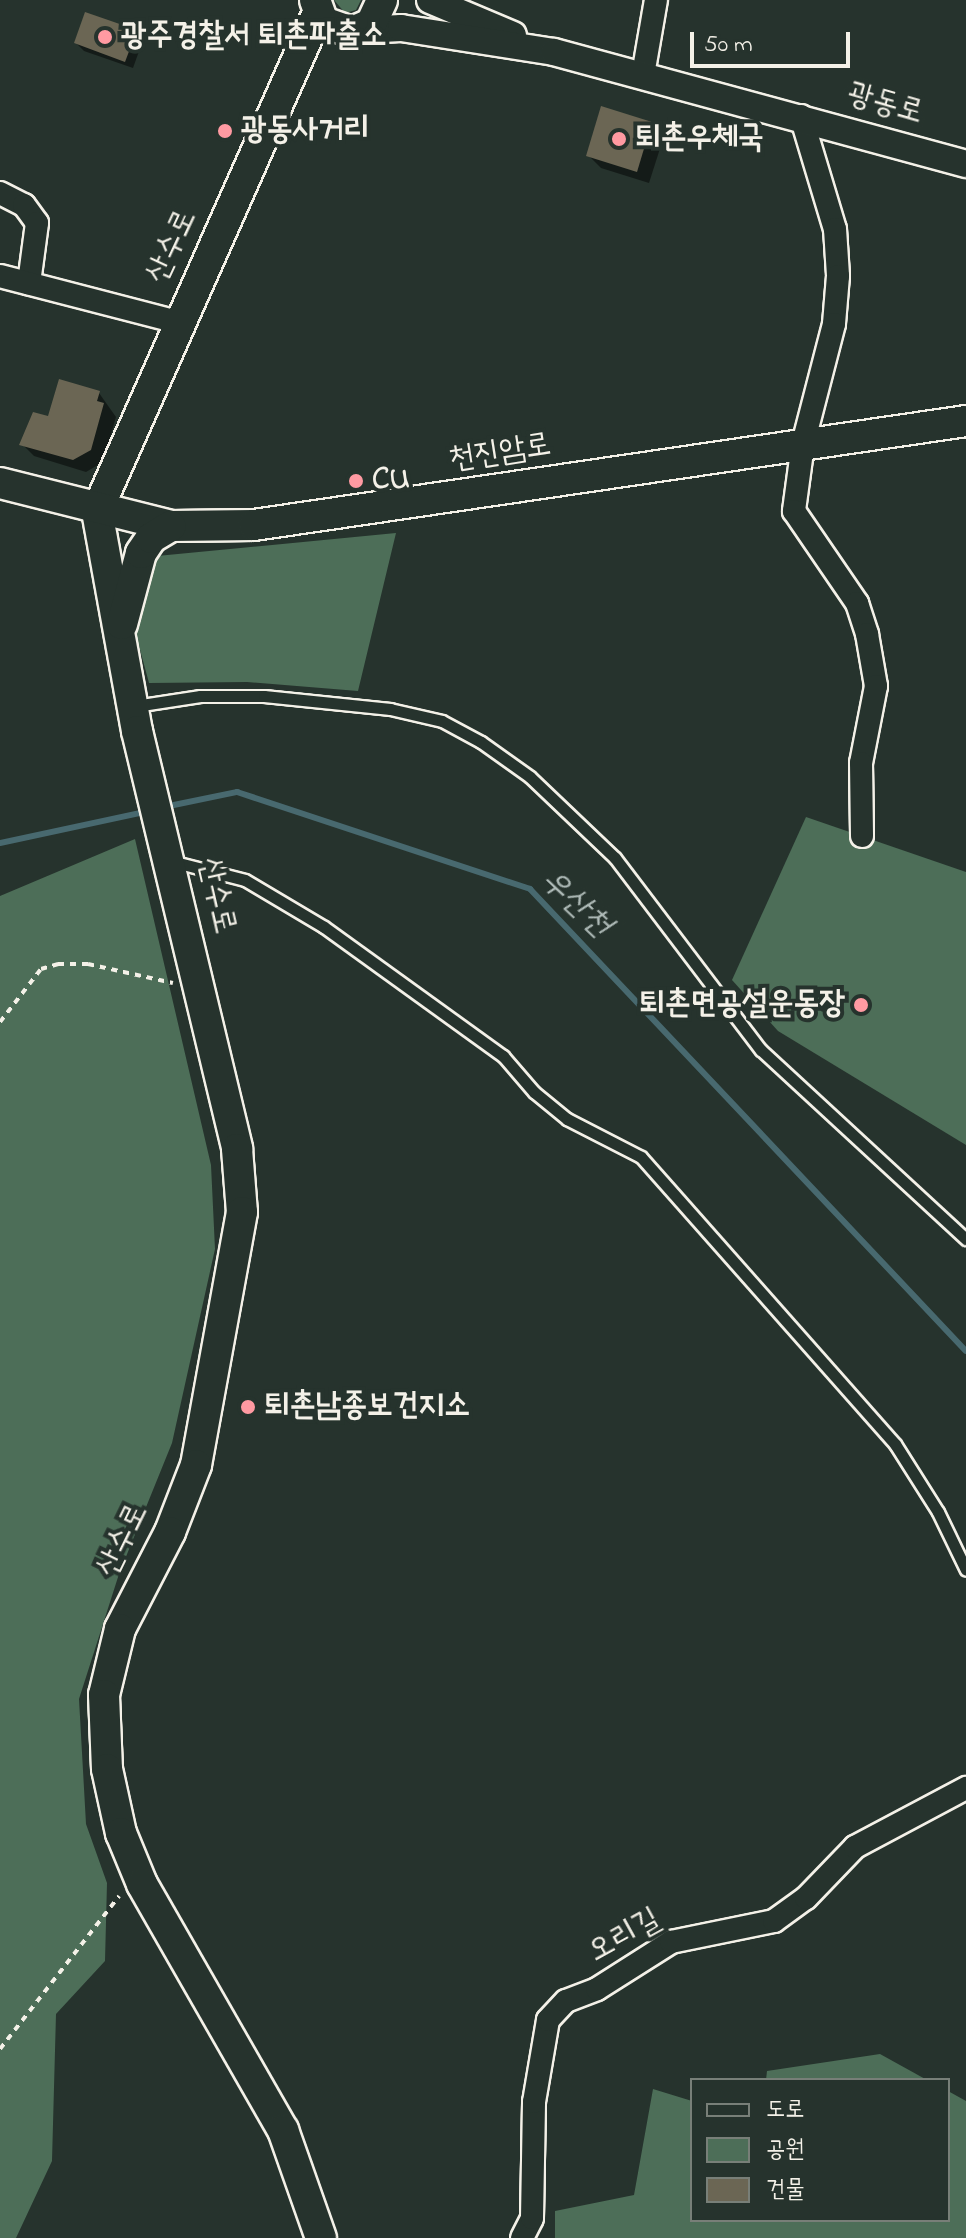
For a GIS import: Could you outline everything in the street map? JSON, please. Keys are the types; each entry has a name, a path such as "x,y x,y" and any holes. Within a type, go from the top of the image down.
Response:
{"main road":[{"path":"293,74 377,16 382,0"},
{"path":"312,6 332,28 357,31"},
{"name":"산수로","path":"97,511 178,322 293,74 312,6"},
{"name":"천진암로","path":"0,483 97,511 171,526 313,519 966,421"},
{"path":"97,511 135,718"},
{"path":"119,638 141,553 151,538 171,526"},
{"name":"산수로","path":"135,718 237,1149 242,1212 196,1465 170,1532 120,1629 104,1695 114,1807 142,1884 283,2130 321,2238"}],"street":[{"path":"430,0 554,52"},
{"path":"643,75 656,0"},
{"path":"357,31 401,28 554,52"},
{"name":"광동로","path":"554,52 801,116 966,164"},
{"path":"801,116 835,229 838,276 834,324 803,444 794,511 857,603 876,686 861,763 862,836"},
{"path":"0,193 24,205 37,223 29,283"},
{"path":"0,276 178,322"},
{"name":"오리길","path":"522,2238 532,2218 534,2102 548,2020 566,2001 597,1989 671,1942 774,1921 806,1898 855,1847 966,1788"}],"lane":[{"path":"135,718 200,696 264,696 361,706 442,721 481,742 530,777 615,858 761,1050 966,1239"},
{"path":"167,849 245,880 324,927 503,1056 534,1092 567,1119 641,1157 895,1444 938,1512 966,1570"}],"path":[{"path":"0,1022 41,969 58,964 88,964 200,989"},
{"path":"0,2049 118,1897 142,1884"}],"green space":[{"path":"334,0 361,0 356,10 345,13"},
{"path":"396,533 358,691 247,682 149,683 135,631 157,556"},
{"name":"퇴촌면공설운동장","path":"806,817 966,872 966,1145 778,1031 732,980"},
{"path":"135,839 211,1165 215,1249 172,1443 119,1574 79,1699 86,1824 107,1883 105,1961 56,2014 52,2161 16,2238 0,2238 0,896"},
{"path":"880,2054 923,2078 766,2078 767,2071"},
{"path":"653,2089 690,2100 690,2222 950,2222 950,2092 966,2101 966,2238 555,2238 555,2211 634,2195"}],"building":[{"name":"광주경찰서 퇴촌파출소","path":"85,12 137,30 125,62 74,43"},
{"name":"퇴촌우체국","path":"601,106 652,122 637,172 586,156"},
{"path":"59,379 100,391 97,401 104,403 91,450 73,460 19,445 33,412 48,416"}],"waterway":[{"name":"우산천","path":"164,807 237,792 530,889 966,1351"},
{"name":"우산천","path":"0,843 149,811"}],"place":[{"name":"광주경찰서 퇴촌파출소","path":"105,37"},
{"name":"광동사거리","path":"225,131"},
{"name":"퇴촌우체국","path":"619,139"},
{"name":"CU","path":"356,481"},
{"name":"퇴촌면공설운동장","path":"861,1005"},
{"name":"퇴촌남종보건지소","path":"248,1407"}]}
